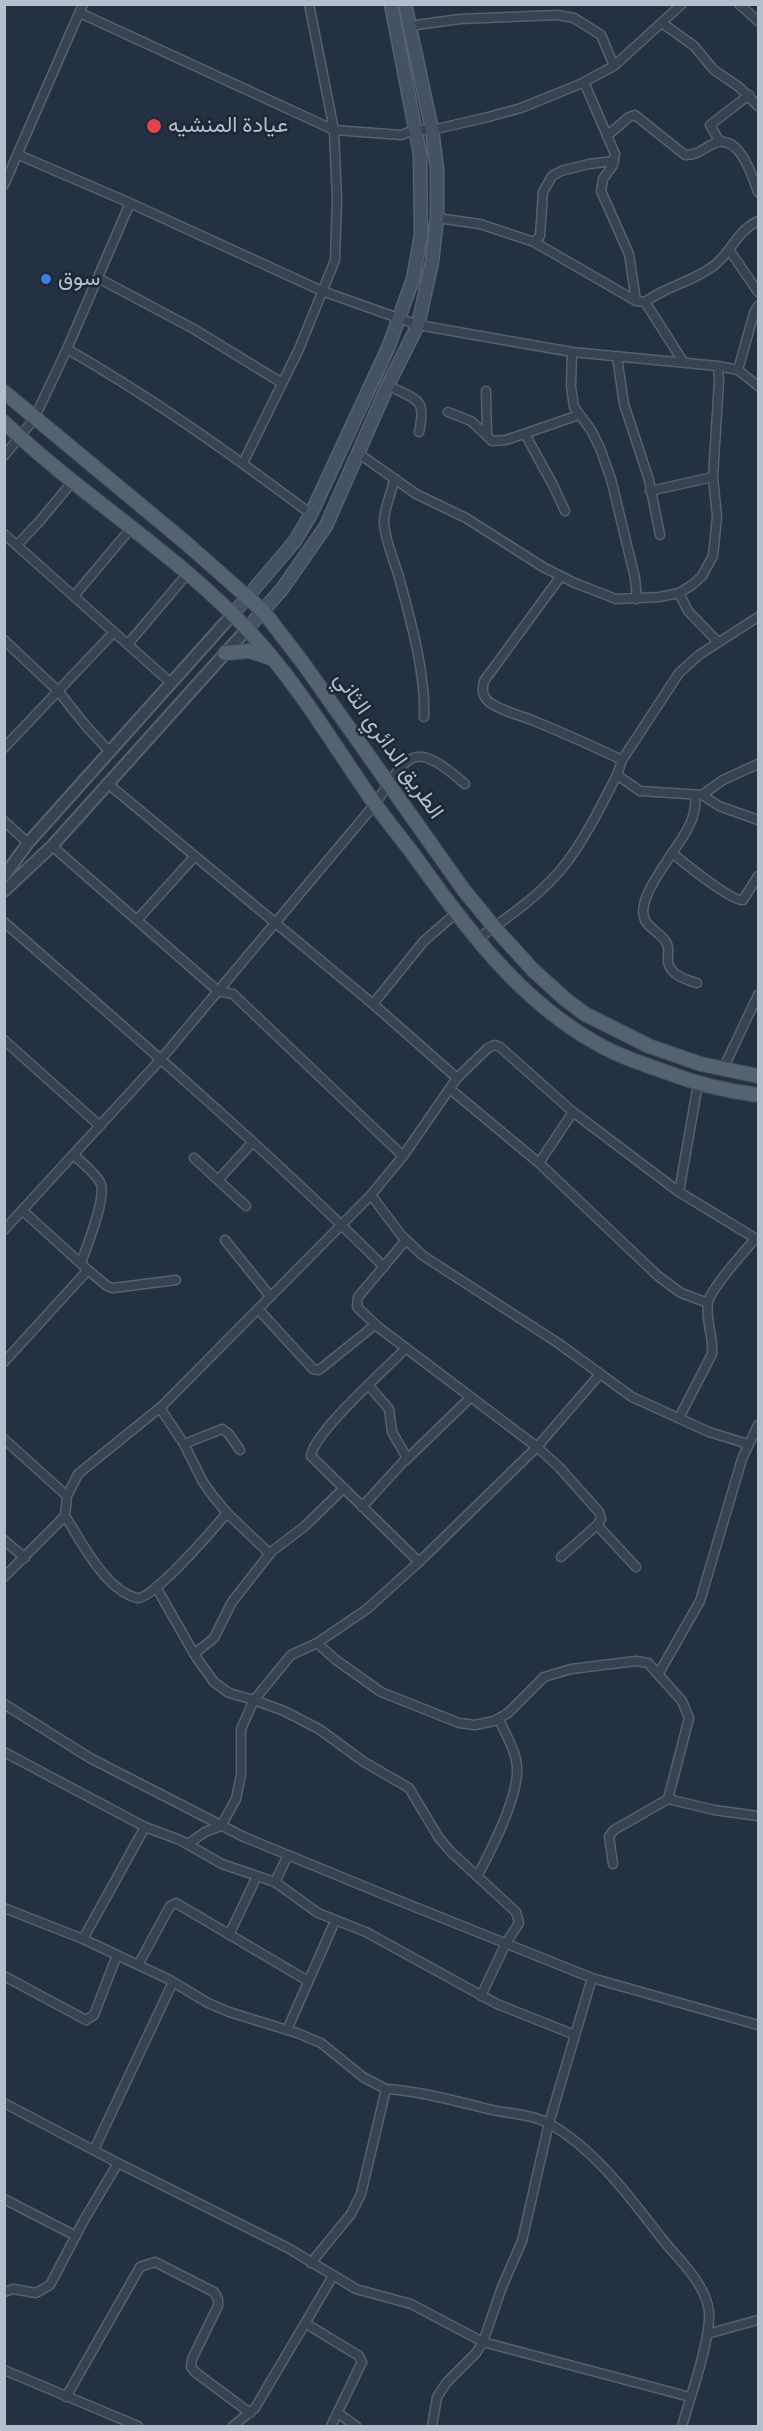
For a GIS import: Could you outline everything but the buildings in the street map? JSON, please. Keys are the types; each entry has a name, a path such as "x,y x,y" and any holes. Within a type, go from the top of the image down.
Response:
{"main road":[{"path":"232,615 295,541 311,514 400,318 413,279 421,235 420,154 391,4"},
{"path":"247,629 303,562 326,526 388,385 418,325 432,262 437,218 437,169 432,130 405,4"},
{"name":"الطريق الدائري الثاني","path":"4,392 178,536 263,611 390,783 463,889 533,970 564,999 585,1014 649,1046 701,1064 759,1076"},
{"name":"الطريق الدائري الثاني","path":"4,422 73,481 188,573 247,629 312,709 375,804 455,914 476,940 519,985 567,1025 597,1044 629,1059 698,1084 759,1095"},
{"path":"225,652 249,651 271,658"}],"street":[{"path":"243,463 282,383 335,260 337,235 334,130 309,4"},
{"path":"4,185 82,9 334,130 401,135 416,130 432,130 521,108 584,82 614,66 682,4"},
{"path":"739,4 759,21"},
{"path":"409,26 460,19 557,15 574,18 601,35 614,66"},
{"path":"662,23 694,46 714,70 749,95 759,106"},
{"path":"584,82 615,154 614,161 603,180 601,191 629,254 641,301 684,363"},
{"path":"749,95 710,125 720,142 740,152 746,159 759,192"},
{"path":"607,136 629,117 635,115 685,155 702,152 711,144 720,142"},
{"path":"19,155 322,291 418,325 572,352 718,366 738,370 759,386"},
{"path":"534,242 540,236 543,219 543,192 552,176 561,171 597,162 614,161"},
{"path":"4,456 21,438 34,418 68,349 130,203"},
{"path":"437,218 480,224 534,242 641,301"},
{"path":"641,301 712,268 730,251 742,231 759,221"},
{"path":"730,251 759,292"},
{"path":"98,278 192,328 282,383"},
{"path":"738,370 754,313 759,306"},
{"path":"68,349 125,382 243,463 311,514"},
{"path":"572,352 571,387 574,407 600,448 611,479 635,578 637,599"},
{"path":"616,357 624,404 645,469 660,535"},
{"path":"358,453 416,494 472,521 543,567 606,596 616,599 637,599 679,593 702,576 713,556 717,517 713,477 718,366"},
{"path":"388,385 420,402 423,409 419,432"},
{"path":"486,391 487,436"},
{"path":"448,412 471,421 487,436 498,442 579,415"},
{"path":"525,434 565,511"},
{"path":"650,491 713,477"},
{"path":"394,479 384,523 411,622 424,700 424,717"},
{"path":"17,545 73,481"},
{"path":"74,596 132,527"},
{"path":"4,534 171,683"},
{"path":"128,644 188,573"},
{"path":"561,576 484,681 482,689 488,702 574,737 622,760"},
{"path":"679,593 688,611 718,642"},
{"path":"4,876 28,843 232,615"},
{"path":"476,940 543,888 566,864 595,818 622,760 674,678 689,662 718,642 757,621"},
{"path":"4,891 52,846 247,629"},
{"path":"4,748 114,632"},
{"path":"4,640 58,691 110,752"},
{"path":"4,1230 161,1059 375,804 406,762 413,756 427,757 465,784"},
{"path":"697,983 682,978 672,970 668,962 669,946 646,921 644,904 672,853 686,834 699,795 723,780 759,764"},
{"path":"617,775 640,791 699,795 719,806 759,820"},
{"path":"107,783 373,1004 457,1078"},
{"path":"4,821 28,843"},
{"path":"52,846 218,991 233,994 404,1156"},
{"path":"672,853 735,900 743,900 759,876"},
{"path":"137,920 195,856"},
{"path":"373,1004 424,941 455,914"},
{"path":"4,922 161,1059 342,1225 384,1267"},
{"path":"723,1069 759,995"},
{"path":"4,1040 100,1126"},
{"path":"4,1577 65,1516 67,1496 78,1474 160,1408 342,1225 404,1156 457,1078 488,1048 495,1045 573,1112 679,1192 757,1239 712,1292 708,1303 712,1354 679,1418"},
{"path":"679,1192 698,1084"},
{"path":"450,1089 539,1163 658,1276 681,1293 708,1303"},
{"path":"539,1163 573,1112"},
{"path":"218,1180 252,1143"},
{"path":"74,1155 100,1181 102,1188 94,1227 81,1263"},
{"path":"194,1158 246,1206"},
{"path":"371,1195 406,1240 422,1255 558,1343 632,1397 709,1432 748,1444"},
{"path":"22,1210 106,1286 113,1288 176,1280"},
{"path":"225,1239 270,1296"},
{"path":"406,1240 356,1301 359,1311 537,1447 559,1467 599,1512 601,1519 597,1525 561,1557"},
{"path":"4,1362 88,1270"},
{"path":"258,1309 313,1369 319,1370 375,1324"},
{"path":"406,1348 324,1431 311,1452 313,1460 419,1562"},
{"path":"188,1845 205,1832 221,1826 240,1787 241,1729 254,1700 291,1656 318,1643 367,1609 419,1562 537,1447 600,1374"},
{"path":"369,1386 388,1409 392,1432 404,1452 404,1461"},
{"path":"362,1506 404,1461 471,1397"},
{"path":"160,1408 184,1444 203,1482 227,1513 270,1554"},
{"path":"659,1673 700,1601 748,1444 759,1425"},
{"path":"184,1444 222,1429 228,1433 240,1450"},
{"path":"4,1438 67,1496"},
{"path":"194,1654 214,1638 232,1602 270,1554 305,1526 344,1488"},
{"path":"65,1516 113,1586 138,1599 143,1598 156,1587 201,1543 227,1513"},
{"path":"597,1525 636,1567"},
{"path":"4,1540 25,1558"},
{"path":"156,1587 194,1654 214,1682 229,1693 284,1711 319,1729 364,1762 409,1788 439,1838 451,1852 518,1915 519,1923 506,1944 481,1996"},
{"path":"318,1643 336,1660 381,1692 459,1723 475,1725 499,1719 544,1677 571,1669 636,1661 648,1663 682,1701 689,1718 668,1799"},
{"path":"4,1704 90,1758 221,1826 288,1855 592,1977 759,2025"},
{"path":"478,1875 494,1843 516,1786 515,1755 499,1719"},
{"path":"4,1752 145,1827 188,1845 222,1864 275,1882 318,1913 335,1922 366,1932 481,1996 575,2035"},
{"path":"613,1864 609,1836 614,1830 668,1799 714,1810 759,1816"},
{"path":"83,1939 145,1827"},
{"path":"275,1882 288,1855"},
{"path":"229,1935 257,1876"},
{"path":"138,1965 174,1903 308,1981"},
{"path":"4,1908 83,1939 229,2012 321,2043 363,2078 386,2089 425,2094 490,2110 519,2114 549,2123 591,2155 706,2297 709,2314 707,2334 682,2427"},
{"path":"287,2030 335,1922"},
{"path":"4,1977 86,2020 93,2015 117,1955"},
{"path":"432,2427 437,2397 447,2382 476,2354 483,2342 502,2287 522,2241 549,2123 592,1977"},
{"path":"94,2150 173,1982"},
{"path":"312,2264 351,2214 361,2194 386,2089"},
{"path":"4,2103 271,2239 356,2289 411,2304 483,2342 690,2397"},
{"path":"4,2292 13,2289 36,2293 50,2285 75,2236 118,2163"},
{"path":"4,2199 75,2236"},
{"path":"66,2397 140,2267 155,2262 214,2292 218,2299 218,2306 192,2359 191,2367 250,2413"},
{"path":"233,2427 250,2413 279,2369 333,2276"},
{"path":"707,2334 759,2320"},
{"path":"305,2323 361,2358 361,2365 331,2427"},
{"path":"4,2370 138,2427"},
{"path":"338,2413 356,2427"}],"place":[{"name":"عيادة المنشيه","path":"154,126"},
{"name":"سوق","path":"46,279"}]}
